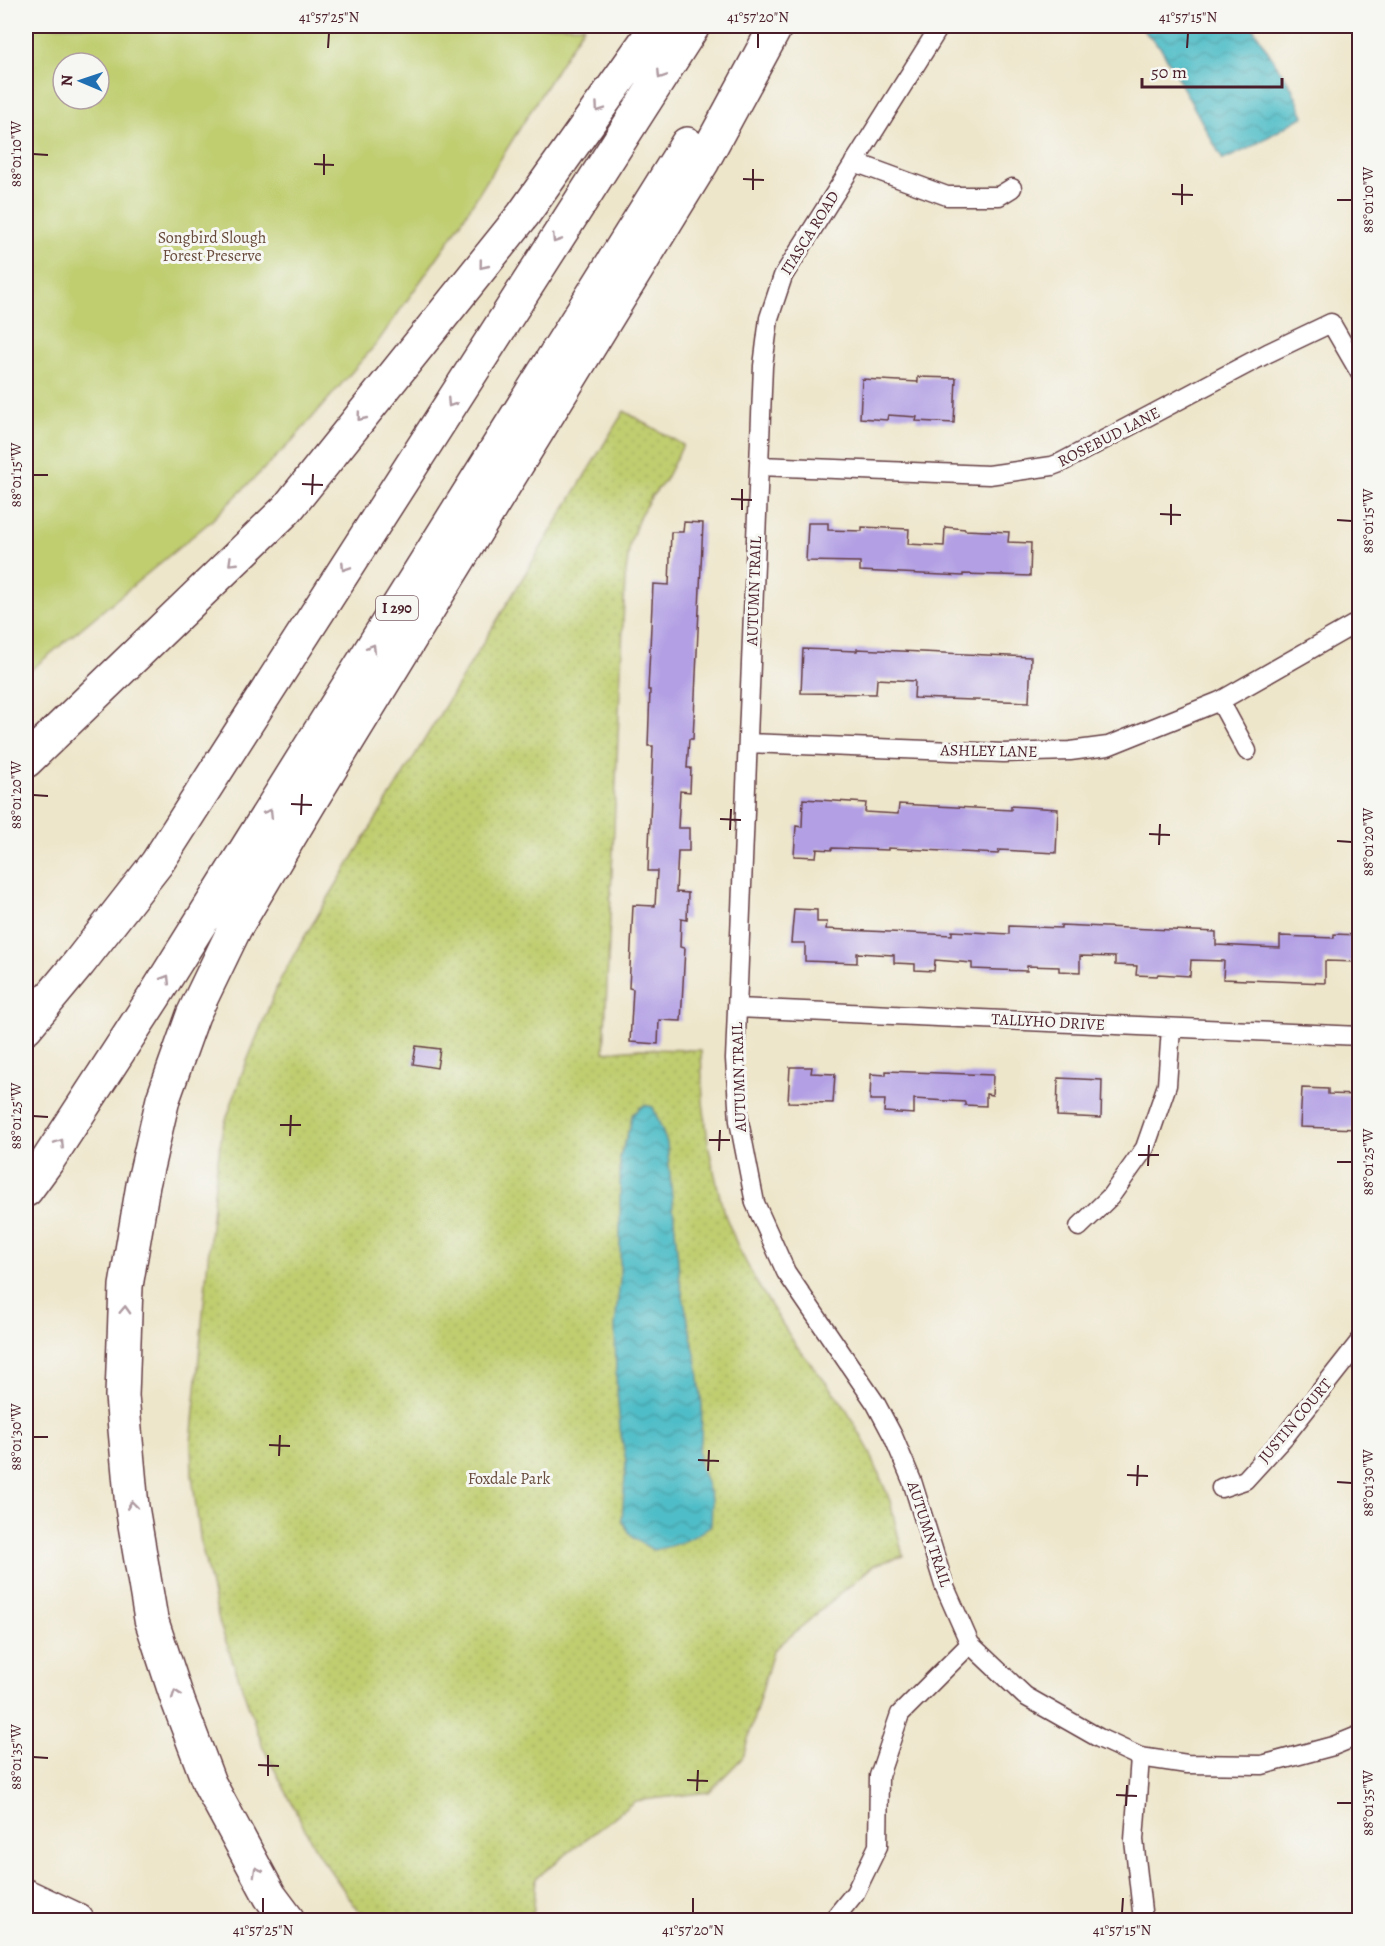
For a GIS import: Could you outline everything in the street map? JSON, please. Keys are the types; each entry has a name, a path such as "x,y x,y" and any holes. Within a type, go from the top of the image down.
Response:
{"highway":[{"path":"26,761 287,508 523,215 657,26"},
{"path":"26,1027 157,863 693,26"},
{"name":"I 290","path":"26,1190 154,997 725,83 767,26"},
{"path":"288,1920 270,1896 208,1783 151,1619 132,1507 122,1396 126,1286 143,1185 163,1099 193,1015 235,928 319,786 704,161 776,26"},
{"path":"26,1896 77,1920"}],"street":[{"name":"ITASCA ROAD","path":"759,466 763,366 769,318 783,276 940,26"},
{"path":"854,162 947,196 999,196 1012,188"},
{"name":"ROSEBUD LANE","path":"759,466 989,475 1052,466 1268,352 1331,323 1359,373"},
{"name":"AUTUMN TRAIL","path":"759,466 735,1059 739,1121 755,1203 786,1272 876,1404 893,1436 912,1481 945,1585 970,1644 1025,1696 1099,1738 1140,1757 1187,1764 1262,1765 1333,1746 1359,1735"},
{"name":"ASHLEY LANE","path":"748,743 1004,753 1070,751 1108,746 1220,701 1359,621"},
{"path":"1220,701 1247,751"},
{"name":"TALLYHO DRIVE","path":"737,1008 1359,1036"},
{"path":"1079,1227 1110,1197 1145,1148 1167,1085 1171,1028"},
{"name":"JUSTIN COURT","path":"1221,1488 1245,1480 1286,1435 1359,1341"},
{"path":"833,1920 855,1893 878,1846 879,1776 900,1714 970,1644"},
{"path":"1140,1757 1134,1840 1143,1920"}],"green space":[{"name":"Songbird Slough Forest Preserve","path":"26,26 584,26 451,238 377,343 291,442 211,521 26,674"},
{"name":"Foxdale Park","path":"624,411 683,445 664,482 640,515 630,543 625,579 604,1052 639,1049 701,1050 703,1102 709,1149 723,1210 739,1249 758,1285 795,1344 843,1404 869,1450 890,1501 903,1556 874,1565 773,1651 743,1757 709,1792 635,1801 536,1878 533,1920 365,1920 317,1852 263,1747 220,1625 201,1544 192,1476 191,1443 216,1172 222,1132 241,1076 279,982 296,951"}],"water":[{"path":"1139,26 1252,26 1291,86 1304,116 1249,148 1223,160 1161,48"},
{"path":"644,1105 653,1107 667,1143 680,1282 698,1369 702,1406 701,1442 698,1451 700,1465 712,1501 711,1525 684,1541 653,1550 633,1538 622,1521 626,1461 620,1429 616,1376 615,1326 620,1280 620,1156 632,1115"}],"building":[{"path":"918,377 956,378 954,423 916,421 917,417 888,415 887,420 860,418 862,379 918,382"},
{"path":"684,522 703,523 693,739 689,739 687,768 691,768 690,792 680,791 678,828 689,828 689,851 678,851 676,892 688,893 687,920 681,919 680,947 685,948 681,1021 659,1020 658,1044 630,1042 633,989 629,988 633,905 655,906 657,871 648,871 653,746 648,746 650,690 648,690 653,584 669,585 671,532 683,532"},
{"path":"808,523 828,523 828,530 862,531 862,527 909,529 908,544 944,546 945,527 1009,532 1008,542 1031,543 1030,576 963,574 963,576 860,571 860,562 806,561"},
{"path":"803,649 857,651 857,649 1031,657 1029,702 914,698 915,681 877,679 876,694 801,693"},
{"path":"803,799 866,803 865,812 898,814 899,804 1011,810 1011,806 1058,809 1056,853 999,850 998,854 888,848 888,850 832,848 832,850 817,849 816,857 794,856 796,826 802,827"},
{"path":"794,909 817,910 817,922 827,922 826,929 952,935 952,931 1009,934 1009,926 1061,928 1061,925 1216,932 1216,945 1280,948 1280,936 1334,938 1334,934 1359,935 1359,962 1325,961 1325,983 1223,979 1224,961 1191,960 1190,976 1158,974 1157,976 1136,975 1137,966 1115,965 1115,957 1080,956 1080,972 1059,971 1059,967 1027,966 1027,971 972,969 972,963 935,960 934,971 915,970 915,964 894,963 894,955 857,953 857,963 805,961 805,943 791,943"},
{"path":"416,1046 440,1049 437,1068 413,1064"},
{"path":"790,1067 812,1067 811,1073 835,1074 833,1103 788,1102"},
{"path":"886,1071 993,1075 992,1095 986,1094 986,1106 965,1105 965,1102 914,1099 914,1114 884,1112 885,1100 870,1100 871,1074 886,1075"},
{"path":"1058,1078 1102,1080 1101,1118 1057,1116"},
{"path":"1302,1088 1328,1089 1328,1094 1359,1095 1359,1129 1300,1127"}]}
